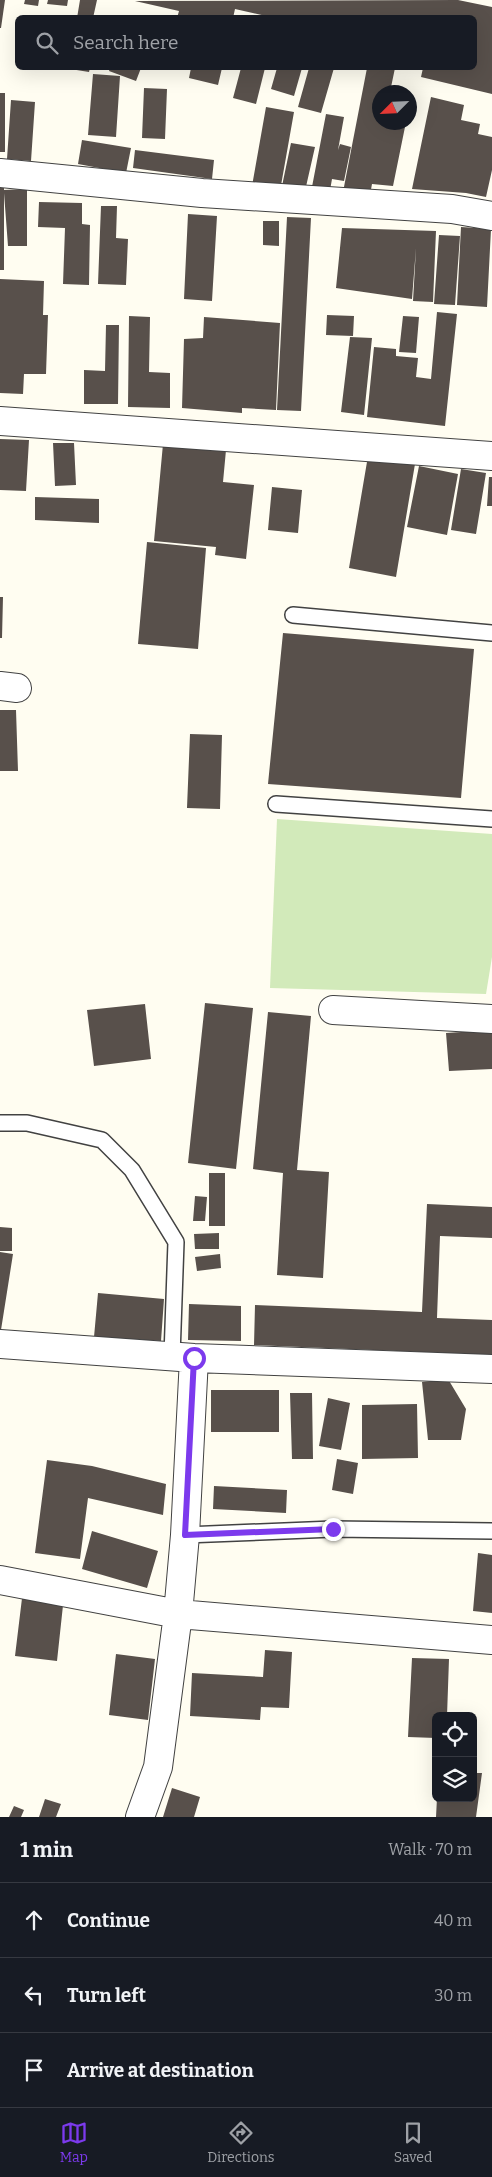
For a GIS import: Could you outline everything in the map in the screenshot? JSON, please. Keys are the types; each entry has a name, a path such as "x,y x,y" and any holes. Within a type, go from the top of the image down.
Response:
{"street":[{"path":"0,173 202,193 452,209 492,216"},
{"path":"0,420 492,456"},
{"path":"333,1010 492,1019"},
{"path":"0,1344 183,1357 492,1369"},
{"path":"140,1817 158,1767 178,1614 185,1535 183,1357"},
{"path":"0,1580 178,1614 492,1640"}],"lane":[{"path":"293,615 492,633"},
{"path":"276,804 492,819"},
{"path":"0,1123 27,1123 102,1140 132,1170 176,1242 183,1357"},
{"path":"185,1535 333,1529 492,1531"}],"green space":[{"path":"277,819 492,834 492,957 486,994 270,988"}],"building":[{"path":"0,0 5,0 1,28 0,28"},
{"path":"25,0 39,0 38,6 24,4"},
{"path":"48,0 68,0 67,6 47,4"},
{"path":"80,0 97,0 94,15 78,15"},
{"path":"458,0 492,7 492,94 421,77 423,70 477,70 477,15 262,15 235,9 234,15 178,15 179,11 135,1"},
{"path":"109,70 140,70 136,81"},
{"path":"191,70 222,70 218,85 189,78"},
{"path":"240,70 264,70 256,104 233,98"},
{"path":"276,70 301,70 294,96 271,89"},
{"path":"308,70 333,70 321,113 298,107"},
{"path":"367,70 395,70 391,85 372,85 372,130 404,130 393,186 372,184 370,195 343,192"},
{"path":"93,74 120,76 116,137 88,135"},
{"path":"144,88 167,89 165,139 142,138"},
{"path":"0,93 5,93 5,152 0,152"},
{"path":"431,97 464,105 461,120 480,124 478,134 492,137 492,170 486,197 466,193 412,189"},
{"path":"11,100 35,102 31,161 7,159"},
{"path":"266,107 294,112 280,191 252,186"},
{"path":"326,114 344,117 338,150 340,144 351,147 344,181 332,179 329,196 311,192"},
{"path":"82,140 131,148 126,173 78,164"},
{"path":"291,143 315,147 305,191 282,186"},
{"path":"135,150 214,160 212,179 133,168"},
{"path":"0,186 4,186 4,190 27,189 27,246 8,246 4,193 4,270 0,270"},
{"path":"39,202 82,203 82,224 90,225 89,285 63,284 65,228 38,227"},
{"path":"101,206 117,206 116,238 128,239 126,285 98,284"},
{"path":"188,214 217,216 212,301 184,299"},
{"path":"287,217 311,218 301,411 277,410"},
{"path":"263,221 279,221 279,246 263,245"},
{"path":"461,227 491,229 487,307 457,305"},
{"path":"342,228 436,231 433,302 413,301 416,248 412,299 336,288"},
{"path":"439,235 460,236 455,305 434,304"},
{"path":"0,279 44,281 43,315 48,315 46,374 24,374 23,394 0,393"},
{"path":"437,312 457,314 445,426 367,417 374,347 396,349 396,356 418,358 416,377 431,379"},
{"path":"327,315 354,316 353,336 326,335"},
{"path":"129,316 150,317 149,372 170,373 170,408 128,407"},
{"path":"403,316 419,317 416,353 399,352"},
{"path":"204,317 280,323 276,410 242,408 242,413 182,408 184,339 203,338"},
{"path":"106,325 119,325 118,404 84,404 84,370 105,371"},
{"path":"350,337 372,338 364,415 341,412"},
{"path":"0,439 29,440 26,491 0,490"},
{"path":"53,443 74,443 76,485 55,486"},
{"path":"163,444 226,450 223,482 254,485 246,559 215,555 216,547 154,541"},
{"path":"368,456 415,464 396,577 349,568"},
{"path":"419,466 458,474 447,535 407,527"},
{"path":"461,469 486,473 476,534 451,530"},
{"path":"489,477 492,477 492,506 487,506"},
{"path":"272,487 302,490 298,533 268,530"},
{"path":"35,497 99,499 99,523 35,520"},
{"path":"147,542 206,548 198,649 138,644"},
{"path":"0,597 3,597 2,638 0,638"},
{"path":"283,633 474,649 461,798 268,784"},
{"path":"0,710 16,710 18,771 0,771"},
{"path":"190,734 222,735 220,809 187,808"},
{"path":"205,1003 253,1008 236,1169 188,1163"},
{"path":"145,1004 151,1059 94,1066 87,1010"},
{"path":"268,1012 311,1016 297,1170 329,1172 323,1278 277,1275 283,1173 253,1169"},
{"path":"492,1030 492,1069 449,1071 446,1033"},
{"path":"209,1173 225,1173 225,1226 209,1226"},
{"path":"195,1196 207,1197 205,1221 193,1221"},
{"path":"427,1204 492,1207 492,1238 440,1236 437,1318 492,1320 492,1355 254,1345 255,1305 422,1312"},
{"path":"0,1227 12,1228 12,1251 0,1251"},
{"path":"219,1233 219,1249 195,1249 194,1234"},
{"path":"0,1252 13,1254 1,1330 0,1330"},
{"path":"220,1254 221,1268 197,1271 195,1257"},
{"path":"98,1293 164,1299 161,1341 94,1337"},
{"path":"189,1304 241,1306 241,1341 188,1340"},
{"path":"448,1379 466,1409 461,1440 428,1440 422,1382"},
{"path":"211,1390 279,1390 279,1432 211,1432"},
{"path":"290,1393 312,1393 313,1459 292,1459"},
{"path":"328,1398 350,1403 341,1450 319,1446"},
{"path":"417,1404 418,1458 362,1459 362,1405"},
{"path":"337,1459 358,1463 353,1494 332,1490"},
{"path":"47,1460 92,1466 166,1484 163,1515 88,1498 80,1559 35,1553"},
{"path":"214,1486 287,1490 286,1513 213,1509"},
{"path":"92,1531 158,1551 147,1588 82,1569"},
{"path":"478,1553 492,1555 492,1613 473,1611"},
{"path":"23,1590 64,1596 57,1661 15,1656"},
{"path":"265,1650 292,1652 289,1708 261,1707 260,1720 190,1716 192,1673 263,1677"},
{"path":"116,1654 155,1659 148,1720 109,1715"},
{"path":"412,1658 449,1659 447,1712 432,1712 432,1738 408,1737"},
{"path":"477,1773 482,1773 476,1817 436,1817 437,1802 477,1802"},
{"path":"172,1788 200,1797 194,1817 163,1817"},
{"path":"45,1799 61,1804 56,1817 39,1817"},
{"path":"14,1806 24,1810 21,1817 9,1817"}],"route":[{"path":"194,1358 185,1535 333,1529"}]}
